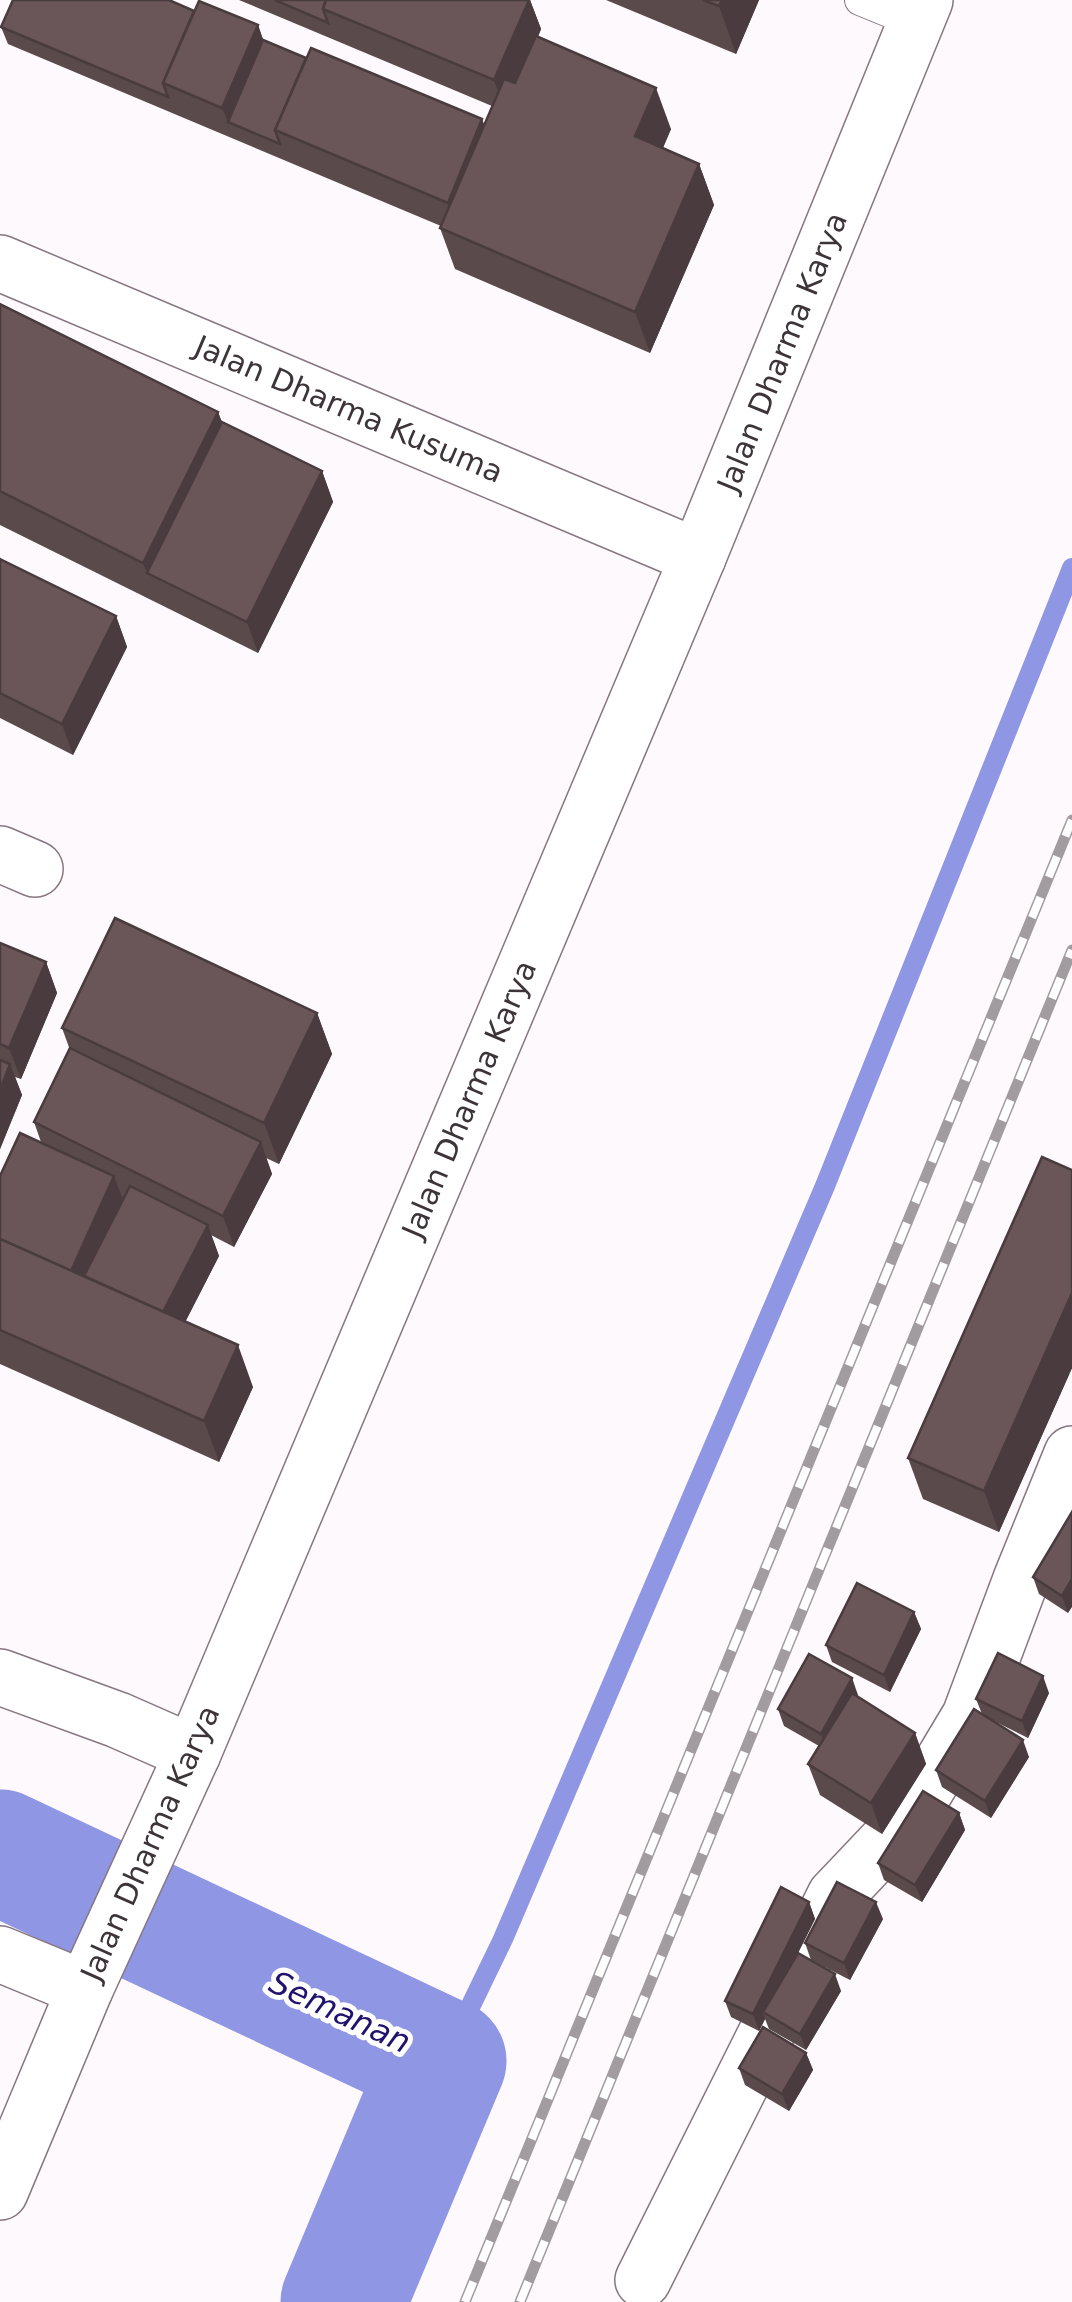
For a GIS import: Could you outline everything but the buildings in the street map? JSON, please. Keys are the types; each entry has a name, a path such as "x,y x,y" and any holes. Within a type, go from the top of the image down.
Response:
{"street":[{"name":"Jalan Dharma Karya","path":"0,2192 184,1772 698,557 921,12"},
{"name":"Jalan Dharma Kusuma","path":"0,263 698,557"},
{"path":"643,2280 836,1896 909,1818 970,1716 1072,1454"},
{"path":"0,1677 118,1720 184,1772"},
{"path":"0,1954 94,1970"}],"lane":[{"path":"860,0 921,12"}],"waterway":[{"path":"444,2061 503,1939 825,1186 1072,568"},
{"name":"Semanan","path":"0,1852 444,2061 343,2302"}],"railway":[{"path":"465,2302 1072,820"},
{"path":"520,2302 1072,950"}]}
